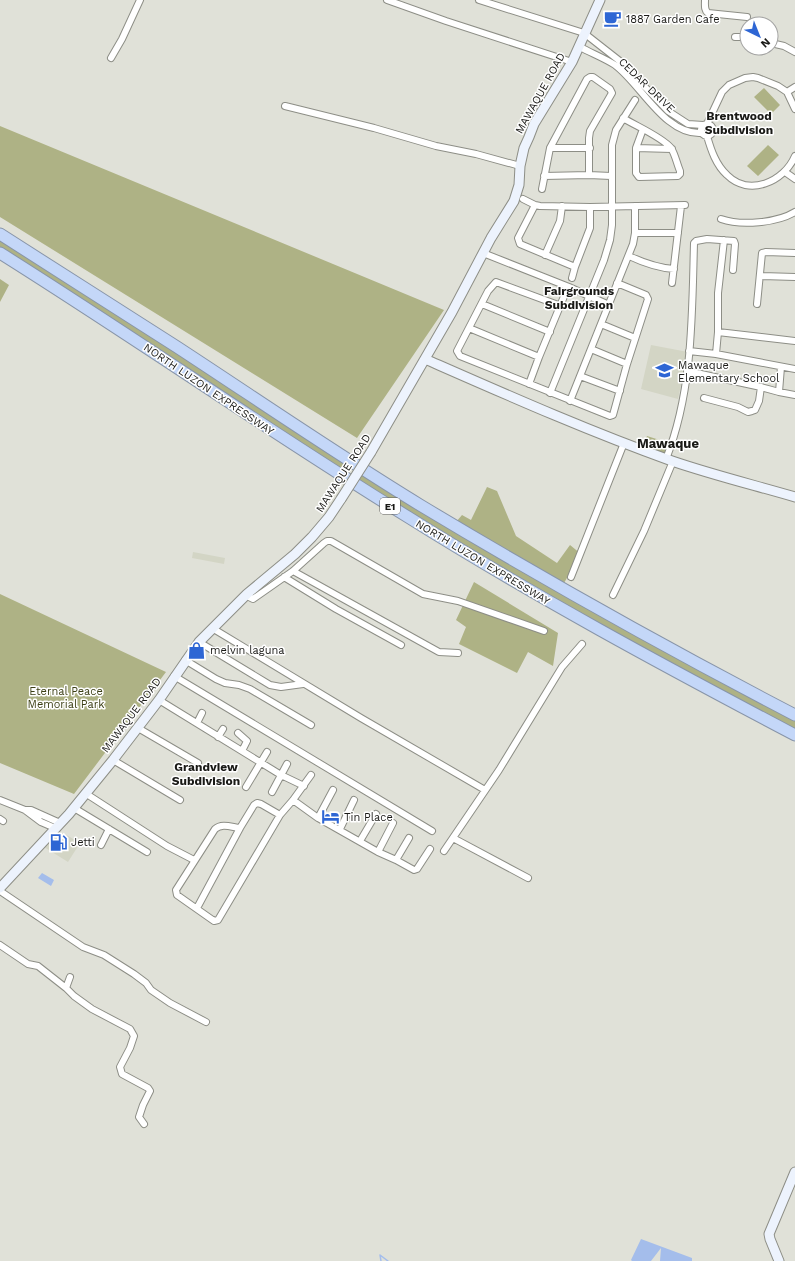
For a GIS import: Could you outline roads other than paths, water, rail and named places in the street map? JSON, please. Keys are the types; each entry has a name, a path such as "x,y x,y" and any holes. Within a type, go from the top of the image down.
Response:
{"highway":[{"name":"NORTH LUZON EXPRESSWAY","path":"0,234 177,347 308,434 419,504 557,586 695,664 795,715"},
{"name":"NORTH LUZON EXPRESSWAY","path":"0,253 161,357 299,449 410,519 547,600 795,735"}],"main road":[{"name":"MAWAQUE ROAD","path":"0,890 74,808 113,760 159,700 185,660 199,642 247,594 295,554 312,537 342,499 425,359 483,253 514,201 519,184 520,166 524,148 534,124 580,47 584,33 600,0"},
{"path":"425,359 624,443 669,460 703,472 795,497"},
{"path":"779,1261 769,1234 795,1172"}],"street":[{"path":"111,58 122,39 140,0"},
{"path":"387,0 572,62"},
{"path":"479,0 584,33"},
{"path":"705,0 705,8 706,12 708,13 739,16"},
{"name":"CEDAR DRIVE","path":"584,33 621,62 668,111 688,124 706,123"},
{"path":"735,37 739,37"},
{"path":"779,45 795,52"},
{"name":"CEDAR DRIVE","path":"580,47 616,66 663,116 694,134 704,135"},
{"path":"542,189 550,148 587,79 593,77 610,89 612,93 590,131 589,175"},
{"path":"795,109 787,92 778,86 753,77 737,80 722,92 706,123 701,129 721,168 727,175 745,185 757,186 770,182 785,172 795,156"},
{"path":"787,92 795,87"},
{"path":"550,393 604,260 610,240 613,206 611,176 612,145 616,130 635,100"},
{"path":"284,106 343,120 436,146 476,154 520,166"},
{"path":"623,118 644,129 666,143 672,149 680,171 678,176 639,177 636,173 636,148 644,129"},
{"path":"704,135 712,134 714,130 713,126 706,123"},
{"path":"550,148 590,148"},
{"path":"636,148 672,149"},
{"path":"785,172 795,179"},
{"path":"544,176 611,176"},
{"path":"523,199 535,205 590,207 683,205 672,283"},
{"path":"535,205 518,238 518,241 520,244 575,267"},
{"path":"545,255 560,221 562,206"},
{"path":"570,401 628,256 635,233 635,206"},
{"path":"572,278 590,228 590,207"},
{"path":"721,219 728,221 764,222 778,220 795,212"},
{"path":"635,233 678,233"},
{"path":"613,595 644,531 669,460 687,371 694,243 702,239 735,242 733,270"},
{"path":"716,354 718,332 718,293 724,240"},
{"path":"483,253 609,305"},
{"path":"757,304 762,253 795,253"},
{"path":"628,256 663,269 674,269"},
{"path":"760,276 795,277"},
{"path":"561,306 498,282 494,284 482,304 457,351 460,356 610,416 614,414 627,364 648,299 648,296 617,283"},
{"path":"529,384 566,294"},
{"path":"482,304 550,332"},
{"path":"601,324 635,338"},
{"path":"469,328 539,357"},
{"path":"718,332 795,341"},
{"path":"591,349 627,364"},
{"path":"689,351 716,354 795,369"},
{"path":"779,392 781,367"},
{"path":"687,371 779,392 795,394"},
{"path":"580,376 620,391"},
{"path":"704,398 738,407 748,412 755,410 759,401 761,387"},
{"path":"571,578 624,443"},
{"path":"247,594 253,599 293,571 327,541 422,594 458,601 544,631"},
{"path":"293,571 439,652 458,653"},
{"path":"284,577 401,646"},
{"path":"212,628 303,684 485,790"},
{"path":"199,642 270,685 281,687 303,684"},
{"path":"444,851 485,790 562,667 582,644"},
{"path":"185,660 216,679 225,683 239,685 250,689 311,725"},
{"path":"174,676 432,831"},
{"path":"159,700 281,775 304,786"},
{"path":"197,723 202,713"},
{"path":"138,728 198,763"},
{"path":"218,737 223,729"},
{"path":"238,733 246,740 242,750"},
{"path":"246,787 267,752"},
{"path":"113,760 180,800"},
{"path":"272,792 287,764"},
{"path":"240,828 219,826 215,829 194,860 176,892 177,895 214,921 218,920 280,815 304,786 311,775"},
{"path":"318,818 333,790"},
{"path":"85,794 167,846 194,860"},
{"path":"0,800 25,810 41,822 58,826"},
{"path":"293,800 318,818 340,829 360,842 416,870 430,849"},
{"path":"340,829 354,800"},
{"path":"197,908 240,828 257,803 280,815"},
{"path":"74,808 148,852"},
{"path":"360,842 376,814"},
{"path":"378,852 393,823"},
{"path":"101,845 109,829"},
{"path":"396,860 409,838"},
{"path":"453,838 528,878"},
{"path":"0,890 83,947 104,955 134,974 146,983 151,990 170,1003 206,1022"},
{"path":"0,945 28,964 38,966 92,1009 133,1032 134,1036 130,1048 120,1067 120,1071 125,1076 150,1090 139,1117 144,1124"},
{"path":"66,988 70,977"}],"water":[{"path":"42,873 54,880 51,886 38,878"},
{"path":"641,1239 692,1258 692,1261 660,1261 661,1248 651,1261 632,1261 631,1260"}],"waterway":[{"path":"381,1261 380,1255 388,1261"}],"place":[{"name":"1887 Garden Cafe","path":"613,19"},
{"name":"Mawaque Elementary School","path":"665,371"},
{"name":"melvin laguna","path":"197,650"},
{"name":"Tin Place","path":"331,817"},
{"name":"Jetti","path":"58,842"}],"district":[{"name":"Brentwood Subdivision","path":"739,123"},
{"name":"Fairgrounds Subdivision","path":"579,298"},
{"name":"Mawaque","path":"668,443"},
{"name":"Grandview Subdivision","path":"206,774"}],"park label":[{"name":"Eternal Peace Memorial Park","path":"66,697"}]}
